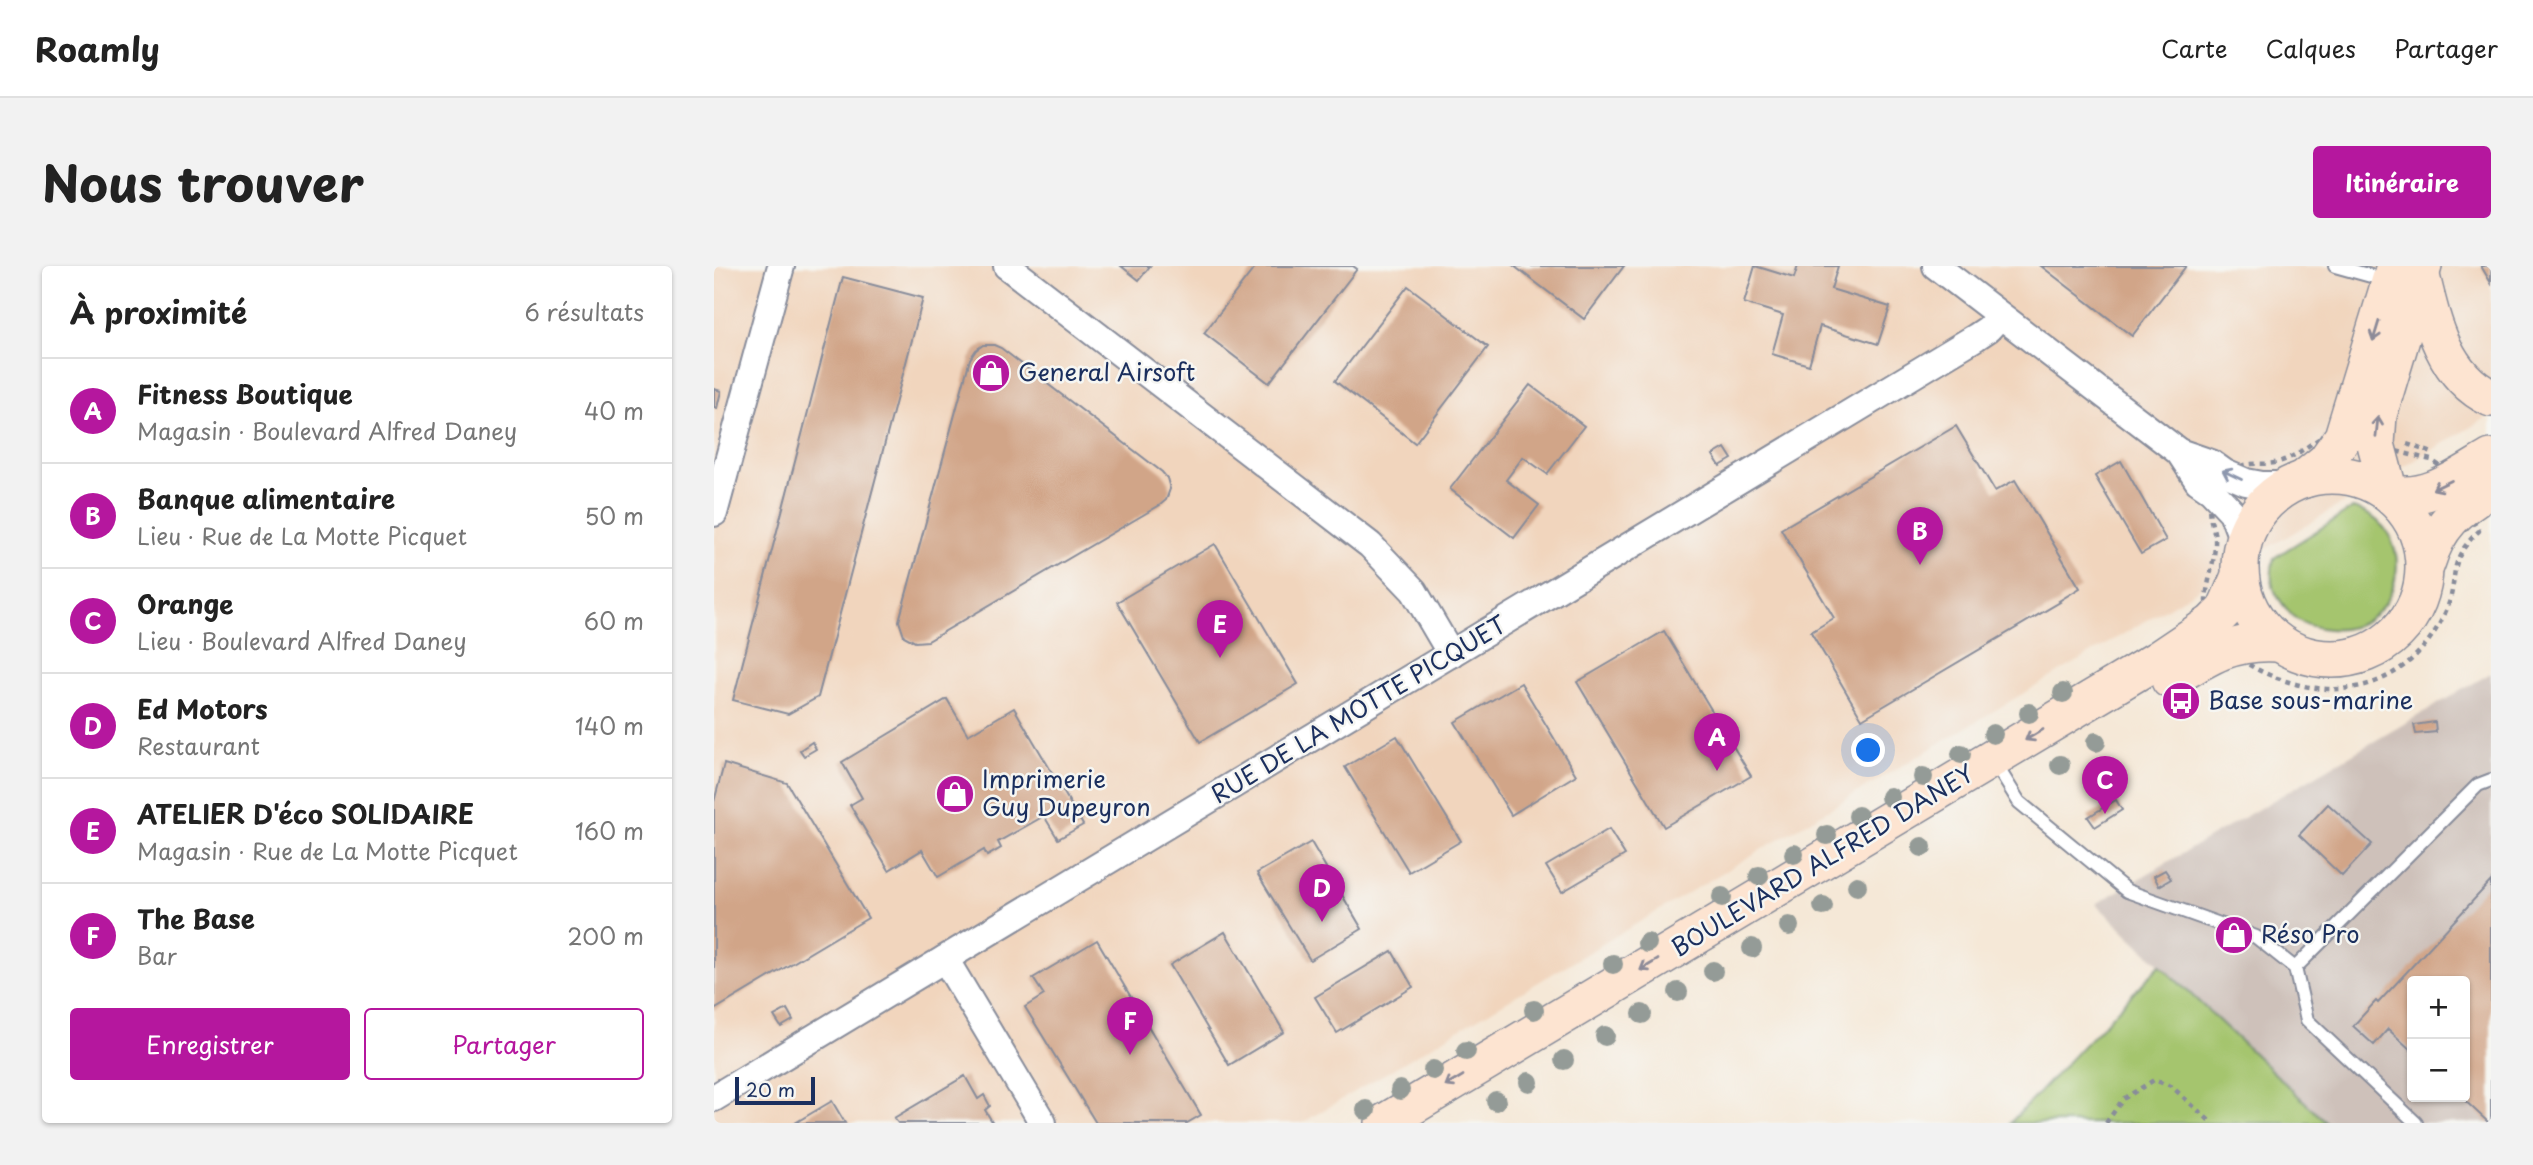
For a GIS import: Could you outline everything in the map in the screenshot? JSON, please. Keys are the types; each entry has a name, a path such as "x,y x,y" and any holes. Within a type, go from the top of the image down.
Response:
{"main road":[{"path":"2407,272 2430,314 2446,357 2462,377 2491,398"},
{"path":"2407,272 2373,441 2389,493 2408,513 2421,537 2426,564"},
{"path":"2225,632 2225,610 2253,519 2268,500 2326,461 2373,441"},
{"path":"2296,482 2333,474 2363,479 2402,497 2414,496 2463,483 2491,458"},
{"path":"2241,559 2246,602 2259,625 2278,643 2304,656 2334,660 2363,655 2389,641 2409,620 2422,593 2426,564 2438,534 2453,514 2463,483"},
{"name":"BOULEVARD ALFRED DANEY","path":"1384,1123 2000,771 2209,656 2225,632 2253,642 2278,643"},
{"name":"BOULEVARD ALFRED DANEY","path":"1431,1123 2000,771"}],"street":[{"path":"714,513 781,266"},
{"path":"1007,266 1370,545 1414,591 1451,654"},
{"path":"1937,266 2179,452 2211,463 2224,486 2241,559"},
{"name":"RUE DE LA MOTTE PICQUET","path":"714,1098 1976,337 2000,316"},
{"path":"2224,486 2296,482"},
{"path":"945,959 1043,1123"}],"lane":[{"path":"2335,266 2407,272"},
{"path":"2000,771 2019,802 2127,891 2256,937 2295,968 2307,1020 2416,1123"},
{"path":"2295,968 2478,785 2491,780"}],"path":[{"path":"2329,434 2373,441 2431,460 2463,483 2479,531 2458,554 2446,610 2435,631 2422,650 2403,667 2367,685 2346,690 2322,690 2283,680 2241,659 2206,601 2215,539 2208,511 2239,467 2245,464 2267,464 2291,457 2329,434"},
{"path":"2373,441 2463,483"},
{"path":"2106,1123 2123,1099 2154,1080 2171,1086 2212,1123"}],"shaded area":[{"path":"714,266 2491,266 2491,415 1302,1123 714,1123"},
{"path":"2491,673 2491,1123 2327,1123 2096,904"}],"green space":[{"path":"2353,508 2377,520 2391,539 2397,560 2394,582 2385,603 2369,619 2348,628 2321,628 2307,624 2292,615 2273,587 2274,558"},
{"path":"2160,965 2327,1123 2010,1123"}],"building":[{"path":"1121,266 1150,266 1139,280"},
{"path":"1256,266 1353,266 1357,269 1269,383 1204,333"},
{"path":"1514,266 1624,266 1584,319"},
{"path":"1755,266 1794,278 1798,266 1838,266 1831,289 1890,307 1878,344 1820,326 1809,365 1772,354 1783,315 1744,303"},
{"path":"2041,266 2186,266 2132,336"},
{"path":"2481,266 2491,266 2491,283"},
{"path":"843,277 923,298 818,697 788,714 733,700"},
{"path":"1408,286 1488,347 1415,443 1335,381"},
{"path":"983,345 1001,348 1162,472 1170,489 1166,500 1160,505 928,641 915,642 904,636 899,621 970,359"},
{"path":"1530,385 1584,426 1547,474 1523,457 1506,480 1539,505 1514,538 1450,489"},
{"path":"714,389 721,391 717,408 714,407"},
{"path":"1956,426 1995,491 2015,480 2080,588 1862,719 1811,632 1834,618 1781,529"},
{"path":"1725,448 1732,459 1720,466 1713,455"},
{"path":"2121,461 2166,540 2141,554 2095,476"},
{"path":"1215,544 1298,684 1200,742 1117,602"},
{"path":"1664,631 1751,776 1664,827 1577,682"},
{"path":"1521,683 1576,775 1511,815 1455,722"},
{"path":"947,699 968,735 1014,708 1083,825 1058,839 1044,816 998,842 1001,848 987,856 984,850 938,877 922,850 889,870 850,805 862,798 842,762"},
{"path":"2435,722 2436,732 2416,734 2414,725"},
{"path":"1397,736 1461,841 1409,872 1345,767"},
{"path":"812,742 816,749 804,756 800,750"},
{"path":"724,764 787,783 868,918 714,1010 714,802"},
{"path":"2116,800 2122,810 2095,827 2088,817"},
{"path":"2328,804 2372,844 2342,876 2299,835"},
{"path":"1609,829 1625,855 1562,892 1546,866"},
{"path":"1311,842 1362,929 1310,960 1257,873"},
{"path":"2165,870 2171,879 2159,886 2154,876"},
{"path":"2491,881 2491,1123 2466,1102 2470,1102 2470,976 2407,976 2407,1046 2388,1029 2374,1045 2353,1026 2376,1001 2378,1003"},
{"path":"1225,932 1284,1032 1229,1065 1170,965"},
{"path":"1097,940 1201,1115 1187,1123 1096,1123 1025,1007 1044,995 1033,978"},
{"path":"1392,951 1413,987 1337,1033 1315,997"},
{"path":"787,1009 793,1020 781,1027 774,1016"},
{"path":"965,1076 978,1099 984,1095 990,1106 985,1110 993,1123 898,1123 894,1118"},
{"path":"832,1101 845,1123 795,1123"}],"place":[{"name":"General Airsoft","path":"991,373"},
{"name":"Banque alimentaire","path":"1920,565"},
{"name":"ATELIER D'éco SOLIDAIRE","path":"1220,658"},
{"name":"Base sous-marine","path":"2181,701"},
{"name":"Fitness Boutique","path":"1717,771"},
{"name":"Imprimerie Guy Dupeyron","path":"955,794"},
{"name":"Orange","path":"2105,814"},
{"name":"Ed Motors","path":"1322,922"},
{"name":"Réso Pro","path":"2234,935"},
{"name":"The Base","path":"1130,1055"}]}
